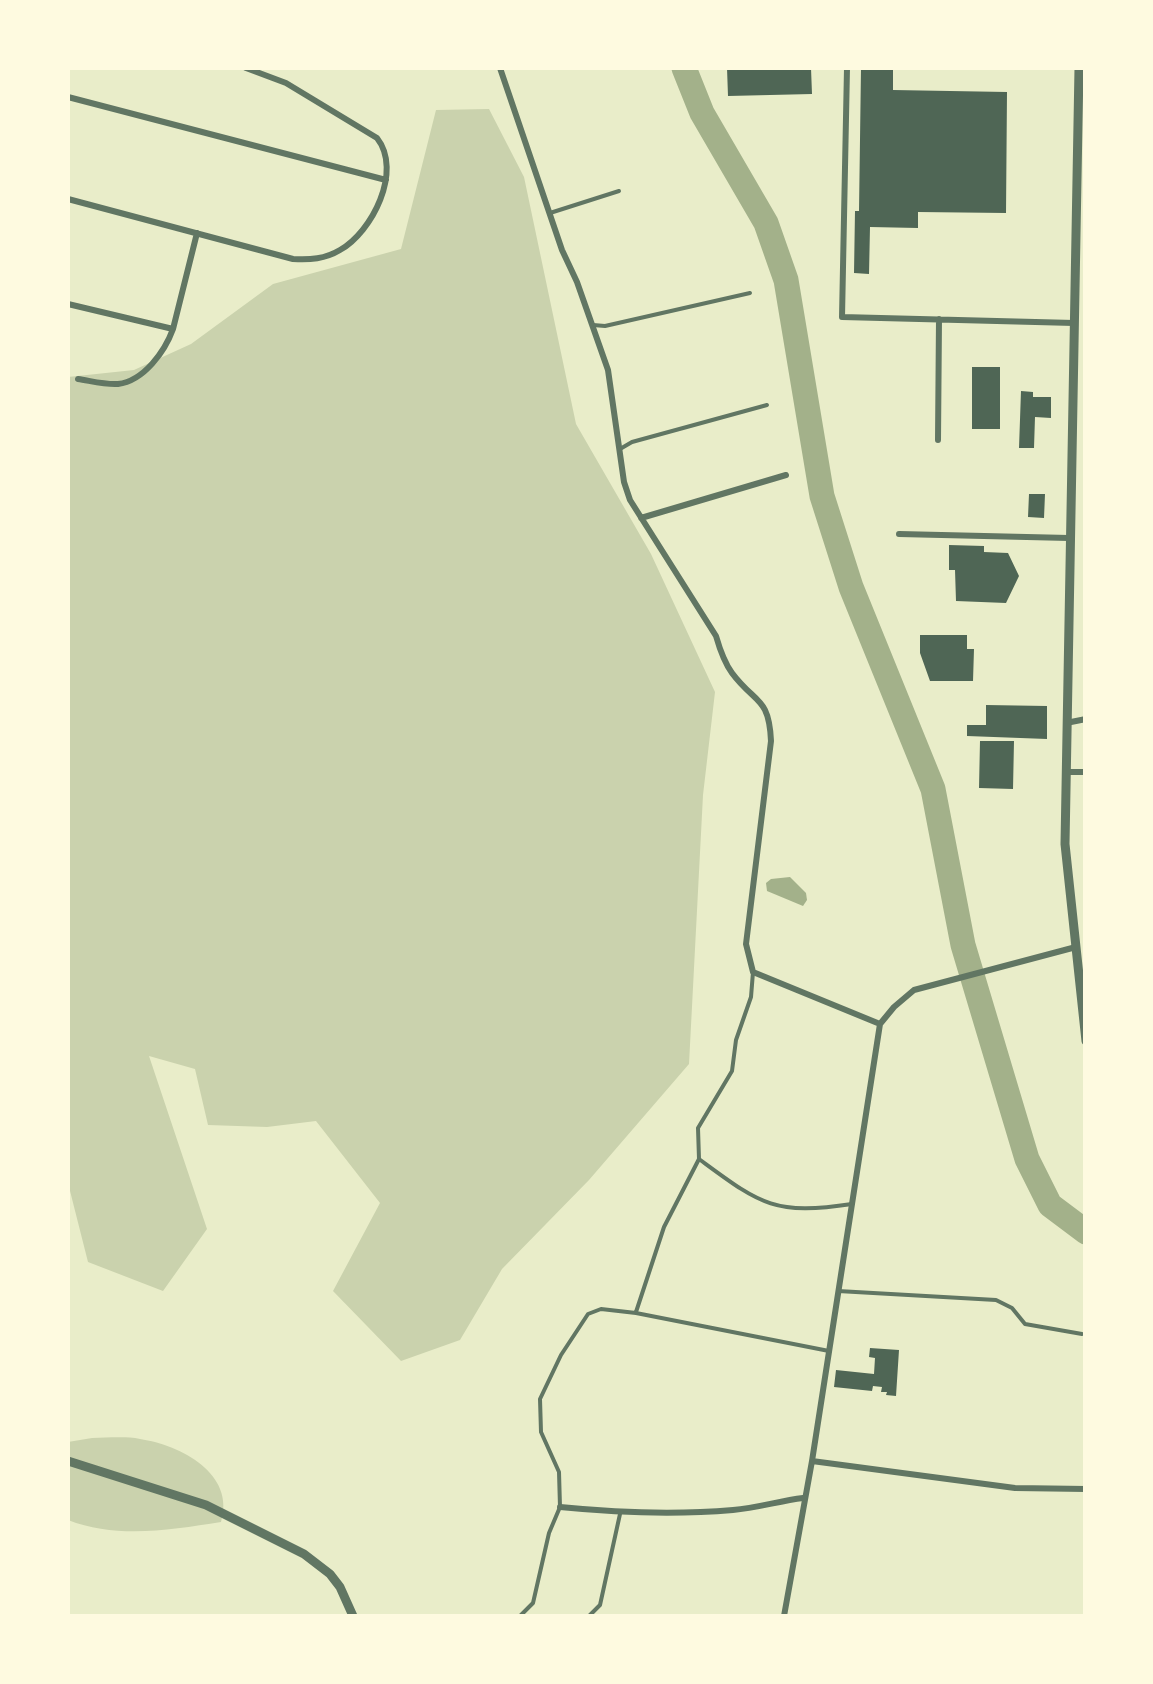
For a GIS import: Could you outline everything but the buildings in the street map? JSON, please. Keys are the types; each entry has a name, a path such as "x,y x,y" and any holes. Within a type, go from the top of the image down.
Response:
{"street":[{"path":"68,200 293,258 330,256 343,249 363,230 386,180 385,154 377,138 286,82 246,68"},
{"path":"500,68 614,390 624,482 642,518 716,636 723,659 733,675 761,701 770,722 771,741 746,944 752,972 880,1024"},
{"path":"847,68 842,317 1074,323"},
{"path":"1079,68 1082,94 1065,772 1066,844 1086,1041"},
{"path":"68,97 386,180"},
{"path":"78,379 121,384 141,373 160,354 173,329 198,233"},
{"path":"68,304 173,329"},
{"path":"938,440 940,320"},
{"path":"642,518 786,476"},
{"path":"898,534 1069,538"},
{"path":"1065,724 1086,719"},
{"path":"1065,772 1086,772"},
{"path":"784,1616 880,1024 914,990 1076,947"},
{"path":"68,1461 206,1505 304,1554 330,1574 353,1616"},
{"path":"812,1461 1015,1488 1086,1488"},
{"path":"560,1507 620,1514 736,1510 803,1498"}],"lane":[{"path":"550,213 618,191"},
{"path":"592,325 605,326 750,293"},
{"path":"620,449 632,442 767,405"},
{"path":"636,1313 664,1227 698,1158 698,1128 732,1071 736,1040 750,1006 752,972"},
{"path":"698,1158 734,1187 781,1208 852,1204"},
{"path":"838,1291 996,1300 1012,1308 1025,1324 1082,1334"},
{"path":"520,1616 533,1603 549,1533 560,1507 558,1472 539,1421 544,1387 588,1314 601,1309 636,1313 829,1351"},
{"path":"588,1616 600,1605 620,1514"}],"shaded area":[{"path":"489,109 524,177 576,424 651,554 715,692 703,795 689,1064 589,1180 502,1269 460,1340 401,1361 333,1291 380,1203 316,1121 267,1127 208,1125 195,1069 149,1056 207,1229 163,1291 88,1262 68,1183 68,377 134,370 191,344 273,284 401,249 436,110"},
{"path":"790,877 806,893 803,906 767,891 766,883 771,879"},
{"path":"140,1439 188,1455 213,1476 220,1490 224,1505 221,1522 124,1531 68,1520 68,1442"}],"waterway":[{"path":"684,68 702,113 766,223 786,280 822,496 851,587 933,789 963,945 1027,1159 1050,1205 1086,1232"}]}
